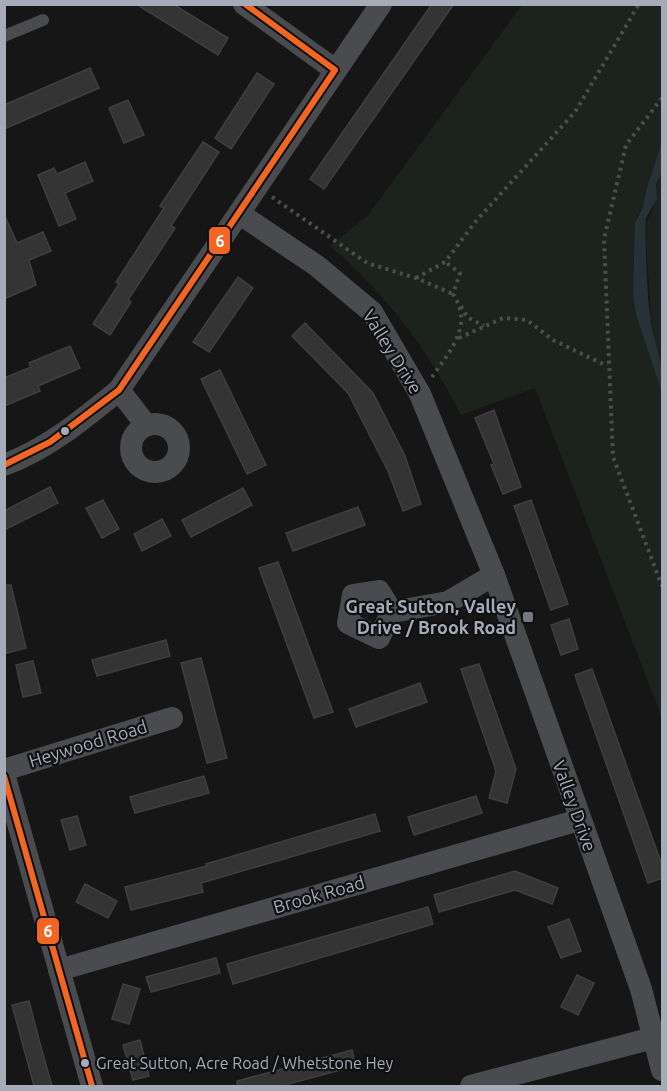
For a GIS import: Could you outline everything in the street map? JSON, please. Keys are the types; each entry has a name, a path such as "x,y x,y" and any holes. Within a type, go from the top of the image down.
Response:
{"street":[{"path":"244,4 335,70"},
{"path":"4,465 24,458 72,428 119,390 381,4"},
{"name":"Valley Drive","path":"240,214 317,266 372,312 420,394 494,575 579,820 641,988 663,1070"},
{"path":"119,390 146,425"},
{"path":"392,612 448,602 494,575"},
{"name":"Heywood Road","path":"4,772 172,718"},
{"path":"4,772 92,1086"},
{"name":"Brook Road","path":"59,970 579,820"},
{"path":"471,1086 653,1038"}],"lane":[{"path":"4,36 43,20"}],"path":[{"path":"416,278 445,262 476,221 575,112 639,4"},
{"path":"663,98 626,145 604,239 613,457 663,586"},
{"path":"258,187 367,262 416,278 453,294 467,317 485,326"},
{"path":"445,262 460,273 453,294"},
{"path":"459,338 461,306"},
{"path":"420,394 459,338 503,318 527,320 553,340 603,364 608,363"}],"shaded area":[{"path":"522,5 662,5 662,142 646,190 643,207 637,216 633,295 636,315 662,393 662,718 535,388 461,415 420,345 404,324 369,283 330,246 369,214"},
{"path":"662,142 662,172 656,184 657,199 646,218 645,231 648,299 652,329 662,367 662,393 636,315 633,295 635,223 643,207 646,190"},
{"path":"662,172 662,367 652,329 645,231 657,195 657,182"}],"building":[{"path":"136,4 173,4 228,38 218,55"},
{"path":"432,4 454,4 324,189 310,179"},
{"path":"90,68 99,88 4,129 4,105"},
{"path":"257,73 274,84 231,149 215,138"},
{"path":"128,100 144,135 124,143 109,108"},
{"path":"203,142 219,152 171,226 175,228 128,300 131,302 110,335 93,324 119,284 116,282 164,208 160,206"},
{"path":"85,162 93,181 65,193 76,219 59,226 38,175 54,168 57,174"},
{"path":"4,214 17,243 43,232 51,251 29,260 36,285 4,299"},
{"path":"238,277 253,288 209,352 193,342"},
{"path":"305,323 373,393 405,456 421,504 403,511 388,471 348,393 292,336"},
{"path":"70,346 80,368 38,386 40,391 4,406 4,378 31,367 29,363"},
{"path":"220,370 266,465 247,474 201,379"},
{"path":"494,410 521,487 503,494 491,465 494,464 475,418"},
{"path":"50,487 58,503 4,530 4,511"},
{"path":"243,488 252,505 191,537 182,520"},
{"path":"103,500 119,529 102,538 86,508"},
{"path":"531,500 568,604 551,610 514,506"},
{"path":"358,507 365,525 293,551 286,533"},
{"path":"162,519 171,536 142,551 134,534"},
{"path":"278,562 333,712 314,718 259,568"},
{"path":"4,585 11,585 26,648 7,653 4,642"},
{"path":"569,619 578,649 561,655 551,625"},
{"path":"166,640 170,656 97,676 92,660"},
{"path":"201,658 227,758 207,763 181,663"},
{"path":"33,661 41,693 23,697 16,665"},
{"path":"479,664 516,769 507,803 489,798 496,771 461,669"},
{"path":"592,669 663,868 663,878 648,883 575,675"},
{"path":"420,683 427,702 356,727 349,709"},
{"path":"204,776 209,793 135,813 130,797"},
{"path":"476,796 482,813 414,835 408,817"},
{"path":"375,814 380,831 201,883 203,892 131,910 125,887 207,866 206,864"},
{"path":"77,816 86,845 70,850 61,820"},
{"path":"515,871 558,888 552,904 515,890 439,912 434,895"},
{"path":"85,884 117,901 108,918 76,902"},
{"path":"428,907 433,924 233,984 227,964"},
{"path":"569,919 581,951 561,958 548,927"},
{"path":"216,958 220,973 151,992 146,977"},
{"path":"577,975 594,983 578,1015 561,1007"},
{"path":"123,984 140,989 129,1024 112,1019"},
{"path":"29,1001 52,1086 34,1086 12,1005"},
{"path":"140,1040 149,1076 133,1080 123,1045"},
{"path":"352,1050 356,1066 281,1086 237,1086 237,1081"}],"transit line":[{"name":"6","path":"4,465 50,442 119,390 335,70 245,4"},
{"name":"6","path":"4,776 92,1086"}],"place":[{"name":"Great Sutton, Valley Drive / Brook Road","path":"528,617"},
{"name":"Great Sutton, Acre Road / Whetstone Hey","path":"85,1063"}]}
